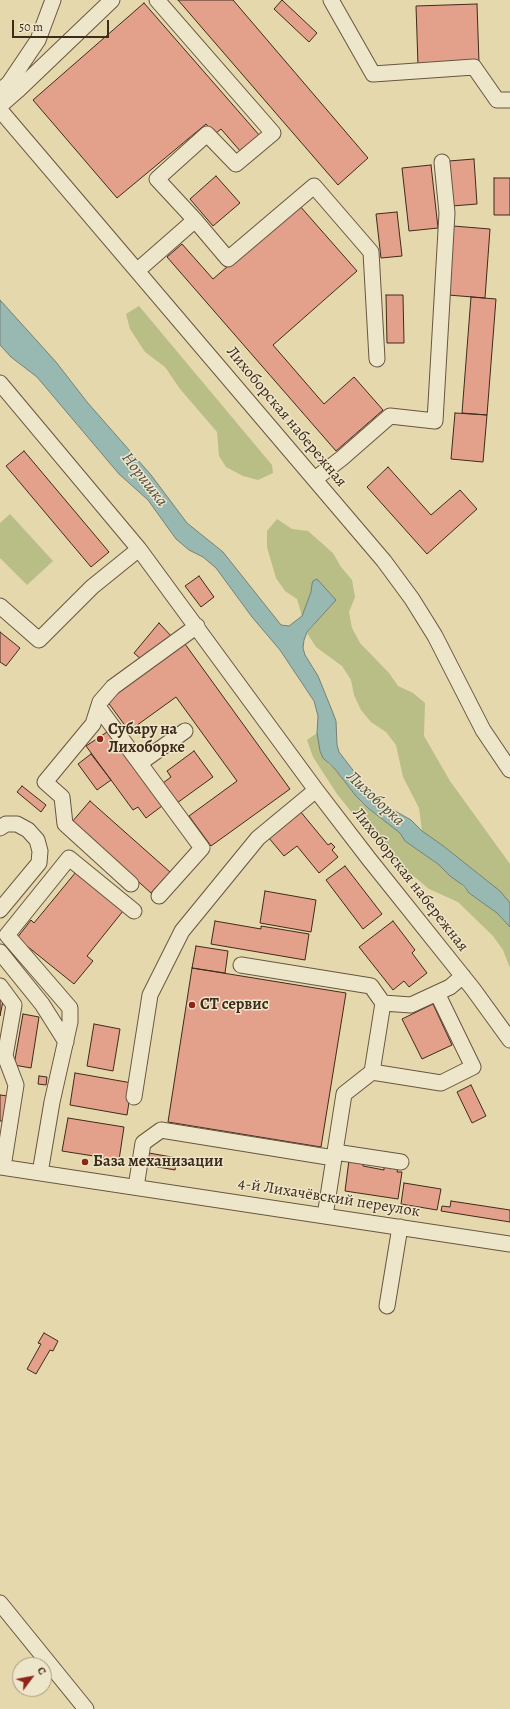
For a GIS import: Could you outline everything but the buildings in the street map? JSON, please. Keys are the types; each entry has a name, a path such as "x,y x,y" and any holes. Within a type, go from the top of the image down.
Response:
{"street":[{"path":"0,91 9,83 38,40 53,0"},
{"path":"0,106 112,0"},
{"path":"157,0 273,133 236,164 207,134 157,179 195,220 228,259 314,186 371,252 377,359"},
{"path":"330,0 373,74 474,67 497,100 510,100"},
{"name":"Лихоборская набережная","path":"0,110 138,270 384,561 412,599 435,636 483,730 510,770"},
{"path":"315,479 342,458 390,416 435,421 447,213 442,162"},
{"path":"138,270 195,220"},
{"name":"Лихоборская набережная","path":"2,390 139,549 316,790 498,1021 510,1040"},
{"path":"0,606 39,640 92,587 139,549"},
{"path":"131,884 65,824 62,797 45,782 93,724 100,702 113,687 197,626"},
{"path":"99,708 202,848 159,896"},
{"path":"140,763 184,731"},
{"path":"134,1097 150,995 182,930 258,838 316,790"},
{"path":"0,828 6,824 17,824 28,830 37,840 40,851 39,863 0,910"},
{"path":"40,1173 52,1102 70,1022 70,1008 7,935 69,858 134,911"},
{"path":"0,952 42,1004 66,1042"},
{"path":"241,965 371,986 383,1003 372,1072 344,1094 324,1216"},
{"path":"383,1003 411,1005 450,987 463,976"},
{"path":"0,986 14,1005 6,1056 16,1085 2,1167"},
{"path":"372,1072 441,1083 473,1067 437,993"},
{"path":"136,1188 143,1143 161,1130 334,1155 401,1162"},
{"name":"4-й Лихачёвский переулок","path":"2,1167 510,1244"},
{"path":"387,1306 400,1227"},
{"path":"0,1603 86,1709"}],"green space":[{"path":"139,306 272,465 273,473 258,480 243,476 226,467 219,456 217,432 180,389 165,367 145,352 130,329 126,314"},
{"path":"10,514 53,561 27,585 0,558 0,523"},
{"path":"277,519 292,529 308,531 333,553 341,567 352,580 355,597 349,612 352,628 360,643 389,673 398,686 413,693 425,703 424,736 450,781 510,864 510,903 500,891 422,831 419,808 403,777 396,745 386,732 371,722 361,710 354,695 351,680 342,666 316,647 307,633 335,600 312,584 311,592 302,616 297,599 285,591 276,578 267,547 267,531"},
{"path":"317,733 320,751 329,765 335,769 361,802 400,833 405,841 438,864 450,876 458,881 469,893 497,913 510,927 510,968 503,950 493,936 458,902 429,889 416,878 401,869 357,819 337,794 313,757 307,740"}],"water":[{"path":"0,300 56,362 87,402 151,475 187,523 223,552 281,625 289,626 302,616 311,592 313,581 317,579 336,600 307,632 303,648 305,655 318,676 336,721 337,745 339,752 381,803 411,820 422,831 500,891 510,903 510,927 497,913 469,893 464,886 450,876 438,864 405,841 400,833 368,808 356,796 335,769 323,758 320,751 317,733 318,716 314,701 280,650 252,617 216,568 203,557 189,550 176,539 148,500 119,474 37,377 11,357 0,345"}],"place":[{"name":"Субару на Лихоборке","path":"100,739"},
{"name":"СТ сервис","path":"192,1005"},
{"name":"База механизации","path":"85,1162"}],"water label":[{"name":"Норишка","path":"144,480"},
{"name":"Лихоборка","path":"375,799"}]}
